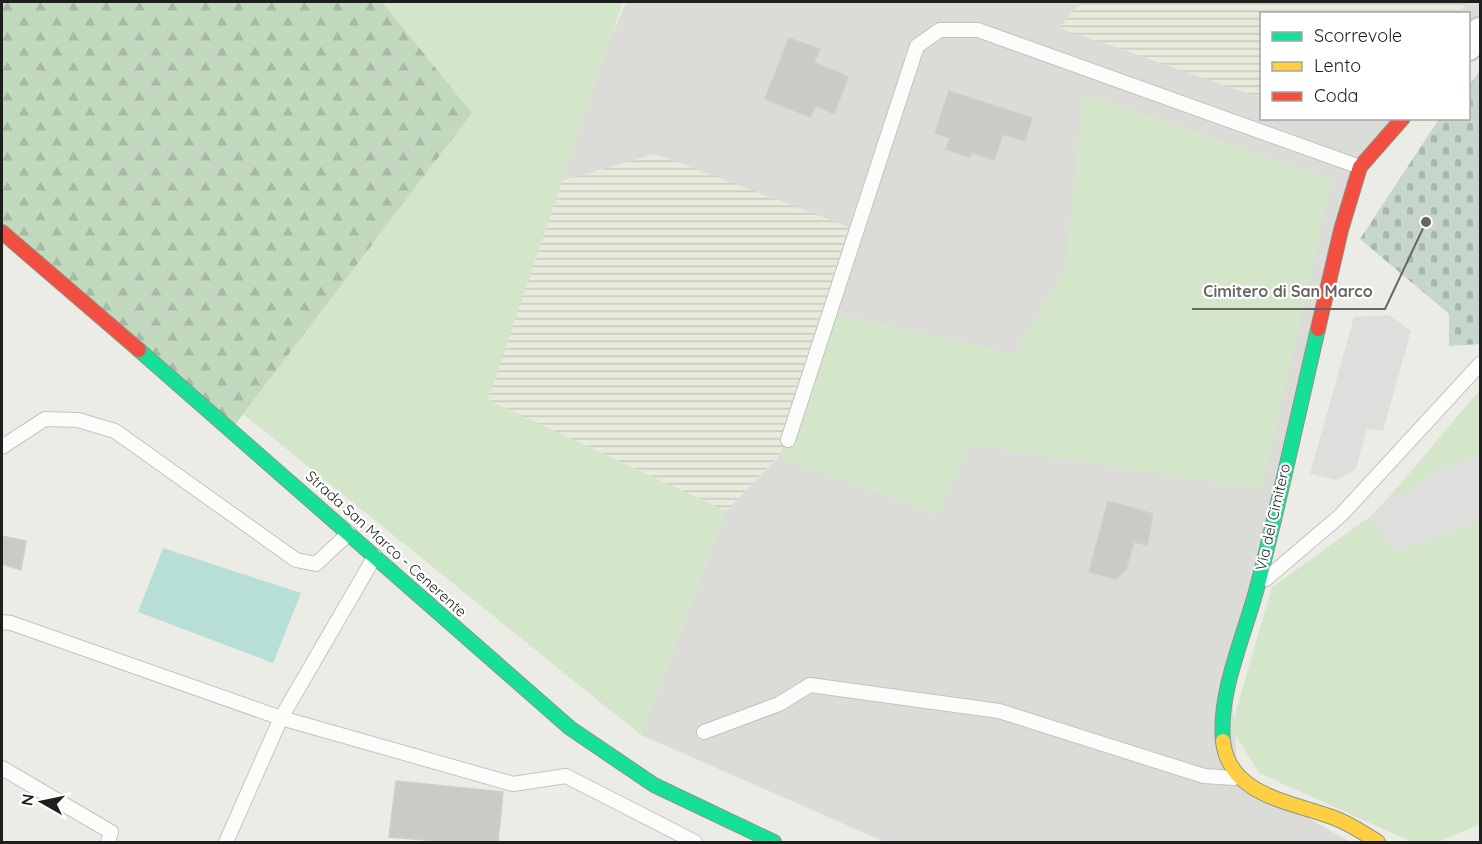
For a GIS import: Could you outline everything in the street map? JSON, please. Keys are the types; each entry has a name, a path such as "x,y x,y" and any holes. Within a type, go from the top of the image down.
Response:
{"main road":[{"name":"Via del Cimitero","path":"1238,778 1225,756 1223,709 1258,585 1341,230 1360,167 1401,120"},
{"name":"Strada San Marco - Cenerente","path":"2,232 570,728 654,785 774,843"},
{"path":"1238,778 1261,793 1340,820 1378,843"}],"street":[{"path":"1470,44 1480,32"}],"lane":[{"path":"788,440 917,46 940,30 978,30 1360,167"},
{"path":"1258,585 1341,515 1480,364"},
{"path":"2,447 45,419 78,420 115,431 296,560 316,564 349,533"},
{"path":"226,843 281,718 375,556"},
{"path":"2,622 281,718 513,784 566,776 695,843"},
{"path":"704,732 779,704 810,685 999,711 1204,776 1238,778"},
{"path":"2,768 111,832 108,843"}],"shaded area":[{"path":"626,2 1480,2 1480,39 1470,50 1470,12 1260,12 1260,120 1405,120 1360,167 1231,676 1238,778 1350,842 885,842 641,735 726,511 778,458 656,154 561,181 604,54"},
{"path":"1081,2 1469,2 1458,12 1260,12 1260,98 1060,28"},
{"path":"656,154 857,230 788,440 778,457 726,511 487,400 561,181"},
{"path":"1389,315 1411,331 1383,431 1367,429 1356,469 1337,480 1310,474 1354,317"},
{"path":"1480,456 1480,521 1395,552 1371,516 1389,497 1409,492 1432,473"},
{"path":"163,548 301,593 273,663 138,612"}],"green space":[{"path":"2,2 382,2 472,113 231,430 2,232"},
{"path":"382,2 623,2 488,400 726,511 641,735 243,414 472,113"},
{"path":"1480,71 1480,344 1449,346 1449,314 1360,239 1438,120 1470,120 1470,84"},
{"path":"1083,93 1332,179 1262,489 972,445 937,515 778,457 788,440 830,312 1015,354 1065,269"},
{"path":"1480,390 1480,456 1432,473 1409,492 1389,497"},
{"path":"1371,516 1395,552 1480,521 1480,824 1438,842 1410,841 1259,773 1231,728 1272,587"}],"building":[{"path":"789,38 820,49 814,62 848,77 834,114 816,106 810,117 765,99"},
{"path":"949,91 1032,118 1025,141 1003,134 994,160 971,152 970,157 946,149 950,138 935,133"},
{"path":"1108,501 1153,514 1147,545 1134,542 1126,570 1116,579 1089,572"},
{"path":"2,536 26,541 21,570 2,564"},
{"path":"396,781 503,792 498,842 451,842 389,837"}],"traffic: fast":[{"path":"1223,741 1225,702 1229,682 1266,552 1318,329"},
{"path":"139,350 570,728 654,785 774,842"}],"traffic: slow":[{"path":"1223,741 1228,760 1237,774 1250,786 1284,802 1343,821 1378,842"}],"traffic: jam":[{"path":"1318,329 1341,230 1360,167 1401,120"},
{"path":"2,232 139,350"}],"place":[{"name":"Cimitero di San Marco","path":"1426,222"}]}
